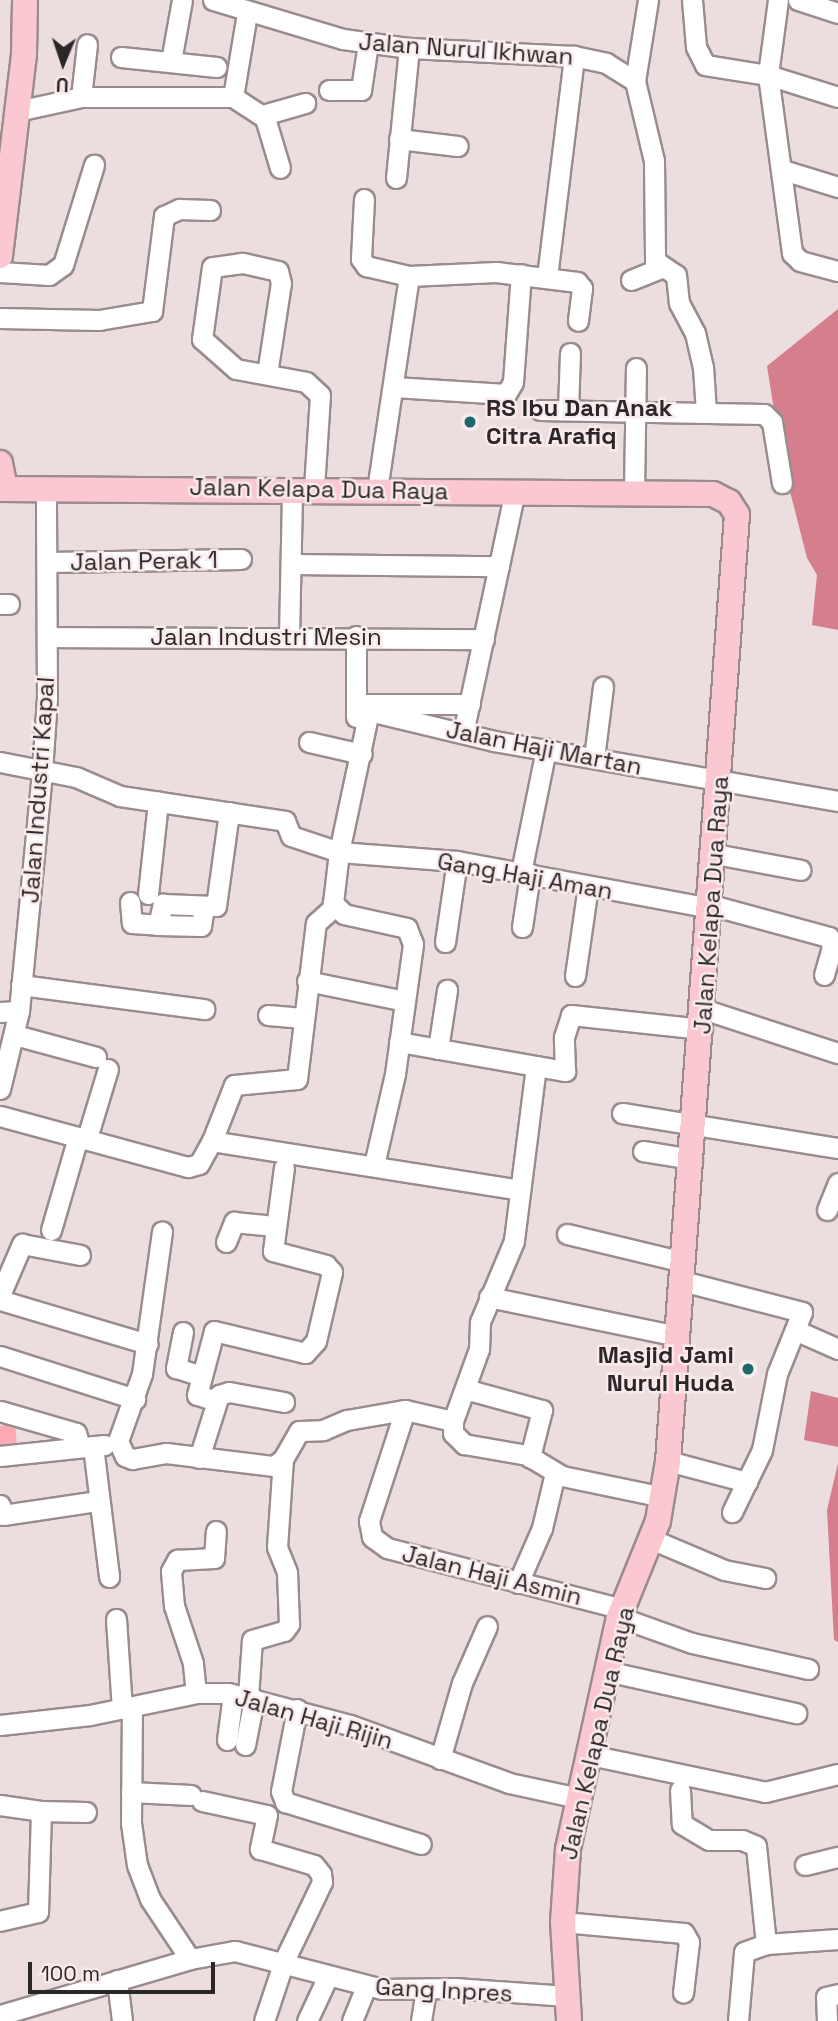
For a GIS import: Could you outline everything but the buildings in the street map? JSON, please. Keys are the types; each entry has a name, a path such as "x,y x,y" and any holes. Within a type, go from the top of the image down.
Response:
{"main road":[{"path":"0,256 18,111 25,0"},
{"path":"0,463 3,489"},
{"name":"Jalan Kelapa Dua Raya","path":"3,489 303,489 713,494 729,502 737,515 703,1019 668,1461 663,1497 651,1539 621,1613 606,1671 568,1849 563,1923 569,2021"}],"street":[{"path":"172,61 181,0"},
{"name":"Jalan Nurul Ikhwan","path":"213,0 247,13 368,43 409,48 574,57 606,63 635,81"},
{"path":"648,0 635,81 653,153 656,261 676,275 679,303 695,333 706,412"},
{"path":"692,0 696,47 705,65 768,75 838,97"},
{"path":"778,0 768,75 783,170 792,253 800,261 838,271"},
{"path":"798,0 838,13"},
{"path":"233,97 247,13"},
{"path":"329,90 361,90 368,43"},
{"path":"81,97 87,44"},
{"path":"396,178 409,48"},
{"path":"121,57 216,67"},
{"path":"547,277 574,57"},
{"path":"18,111 81,97 233,97 263,115 280,168"},
{"path":"263,115 304,103"},
{"path":"399,139 458,146"},
{"path":"0,272 49,275 59,270 94,165"},
{"path":"783,170 838,187"},
{"path":"364,199 363,263 386,273 409,276 521,274 582,284 578,321"},
{"path":"0,318 99,320 152,311 164,216 178,209 210,210"},
{"path":"267,374 281,283 278,271 242,263 212,267 200,335 236,369 306,382 320,395 291,564 289,636"},
{"path":"631,280 663,267"},
{"path":"394,387 491,396 511,390 521,274"},
{"path":"377,490 409,276"},
{"path":"568,411 570,353"},
{"path":"634,493 636,368"},
{"path":"540,410 706,412 768,416 782,483"},
{"name":"Jalan Industri Kapal","path":"0,1088 15,1035 9,1011 21,985 42,771 48,638 46,489"},
{"path":"463,733 514,491"},
{"name":"Jalan Perak 1","path":"47,562 241,559"},
{"path":"291,564 499,566"},
{"path":"0,1116 188,1167 199,1164 212,1141 234,1085 297,1079 316,923 334,907 339,852 362,754 356,636"},
{"name":"Jalan Industri Mesin","path":"48,638 356,636 484,639"},
{"path":"594,758 603,687"},
{"path":"361,711 470,704"},
{"name":"Jalan Haji Martan","path":"361,711 546,749 838,801"},
{"path":"309,741 362,754"},
{"path":"522,926 525,873 546,749"},
{"path":"0,762 83,780 105,792 229,812 218,903 214,908 204,907 201,926 130,921 130,902"},
{"path":"148,894 159,802"},
{"name":"Gang Haji Aman","path":"229,812 285,821 291,835 339,852 457,861 711,907 829,937 832,947 824,975"},
{"path":"715,854 801,870"},
{"path":"445,942 457,861"},
{"path":"575,976 588,886"},
{"path":"334,907 344,914 401,925 410,931 413,944 399,1042 373,1165"},
{"path":"307,981 405,1002"},
{"path":"21,985 204,1009"},
{"path":"438,1049 447,990"},
{"path":"268,1015 303,1018"},
{"path":"399,1042 565,1071 564,1037 570,1015 703,1019 838,1053"},
{"path":"15,1035 102,1063 82,1138 51,1230"},
{"path":"455,1429 489,1297 513,1247 536,1066"},
{"path":"622,1112 694,1128 838,1148"},
{"path":"212,1141 373,1165 520,1191"},
{"path":"643,1151 692,1159"},
{"path":"200,1330 299,1352 313,1348 331,1269 273,1251 274,1226 284,1168"},
{"path":"827,1210 838,1183"},
{"path":"226,1242 234,1223 274,1226"},
{"path":"162,1231 148,1344 135,1399 118,1441 125,1456 132,1460 166,1452 267,1466 283,1459"},
{"path":"567,1234 683,1271 798,1321 838,1349"},
{"path":"80,1255 26,1243 8,1260 0,1298 148,1344"},
{"path":"489,1297 678,1336"},
{"path":"732,1512 762,1450 777,1374 798,1321"},
{"path":"200,1330 202,1376 198,1397 216,1401"},
{"path":"200,1330 176,1368 202,1376"},
{"path":"0,1356 135,1399"},
{"path":"465,1389 542,1410 530,1457"},
{"path":"199,1458 219,1395 229,1392 284,1402"},
{"path":"236,1742 252,1640 285,1631 289,1623 288,1583 277,1547 283,1459 299,1431 323,1430 347,1420 405,1410 455,1429 464,1444 530,1457 555,1473 663,1497"},
{"name":"Jalan Haji Asmin","path":"405,1410 372,1510 370,1534 387,1548 621,1613 692,1643 808,1669"},
{"path":"0,1411 76,1433 87,1446 109,1577"},
{"path":"0,1456 118,1441"},
{"path":"668,1461 747,1482"},
{"path":"518,1583 542,1528 555,1473"},
{"path":"0,1506 3,1515 98,1501"},
{"path":"196,1693 194,1663 174,1606 172,1567 177,1560 214,1558 216,1531"},
{"path":"651,1539 724,1570 765,1578"},
{"path":"116,1619 127,1708 134,1846 143,1883 190,1959"},
{"path":"440,1759 462,1683 487,1626"},
{"path":"606,1671 796,1713"},
{"name":"Jalan Haji Rijin","path":"0,1725 127,1708 196,1693 245,1697 297,1709 509,1783 579,1798"},
{"path":"297,1709 281,1791 285,1802 421,1844"},
{"path":"590,1755 765,1792 838,1774"},
{"path":"680,1790 682,1824 709,1840 742,1840 756,1846 766,1944"},
{"path":"131,1792 197,1798 264,1813 269,1819 260,1849 320,1870 322,1882 284,1961 264,2021"},
{"path":"0,1805 41,1811 86,1812"},
{"path":"0,1921 38,1912 41,1811"},
{"path":"805,1865 838,1857"},
{"path":"563,1923 684,1933 689,1942 683,1993"},
{"path":"738,2021 740,1957 751,1947 838,1939"},
{"name":"Gang Inpres","path":"0,2015 190,1959 235,1951 284,1961 366,1987 567,1996"},
{"path":"307,2021 328,1976"},
{"path":"117,1980 122,2021"},
{"path":"352,2021 366,1987"},
{"path":"421,2021 426,1988"},
{"path":"827,2021 826,1997 838,1994"}],"shaded area":[{"path":"838,309 838,630 812,625 817,575 807,558 782,460 767,366"},
{"path":"811,1391 838,1398 838,1447 804,1440"},
{"path":"15,1424 17,1445 0,1446 0,1426"},
{"path":"838,1463 838,1642 834,1640 827,1510"}],"place":[{"name":"RS Ibu Dan Anak Citra Arafiq","path":"470,422"},
{"name":"Masjid Jami Nurul Huda","path":"748,1369"}]}
